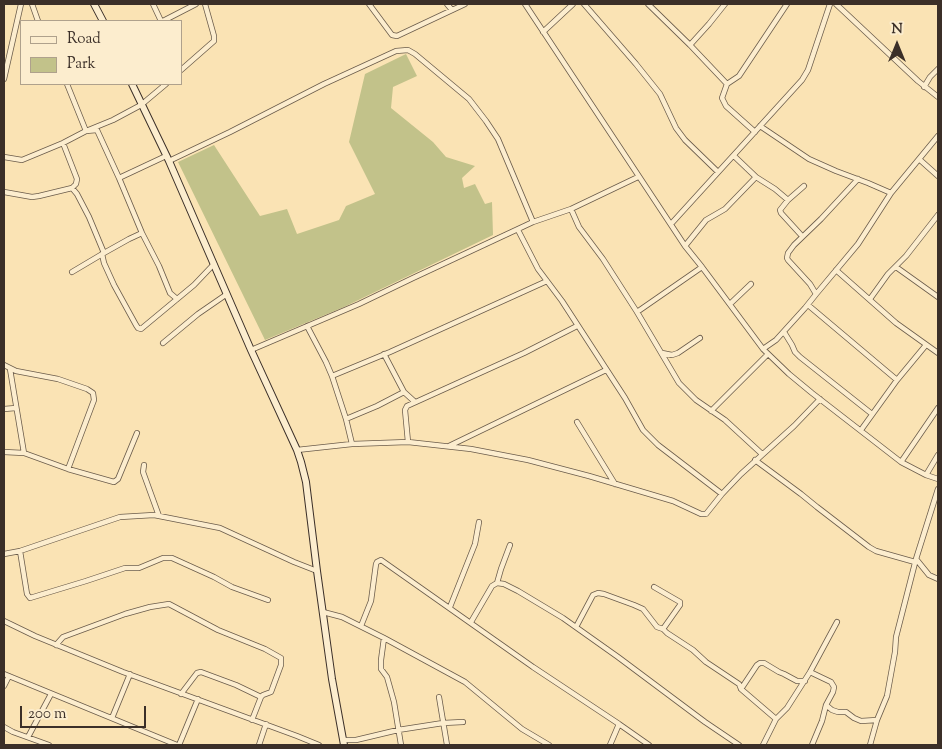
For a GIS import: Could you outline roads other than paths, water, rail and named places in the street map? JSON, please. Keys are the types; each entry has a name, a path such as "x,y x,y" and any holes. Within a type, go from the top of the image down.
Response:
{"main road":[{"path":"94,4 102,20"},
{"path":"132,85 167,158 297,450 306,482 332,679 344,742"}],"street":[{"path":"4,79 21,4"},
{"path":"32,4 38,20"},
{"path":"153,4 161,20"},
{"path":"164,20 196,4"},
{"path":"182,69 213,43 214,40 205,4"},
{"path":"369,4 395,36 465,4"},
{"path":"447,4 452,10"},
{"path":"524,4 685,246 763,349 789,374 901,462 938,479"},
{"path":"543,32 573,4"},
{"path":"584,4 660,94 685,140 718,172"},
{"path":"648,4 728,84"},
{"path":"690,45 725,4"},
{"path":"755,132 726,106 722,98 728,84 739,76 785,4"},
{"path":"671,224 802,80 808,70 830,4"},
{"path":"836,4 924,87 938,97"},
{"path":"119,178 230,132 324,84 396,51 408,50 469,99 486,121 498,139 533,222"},
{"path":"924,87 938,69"},
{"path":"68,85 86,131"},
{"path":"4,157 22,160 63,143 141,105 165,85"},
{"path":"760,126 810,159 836,171 858,178 891,194"},
{"path":"86,131 97,130 170,293 178,299"},
{"path":"763,349 784,332 808,305 858,244 891,194 938,136"},
{"path":"4,192 32,197 72,188 76,184 77,179 63,143"},
{"path":"734,156 756,177 788,200"},
{"path":"920,159 938,176"},
{"path":"251,350 359,304 533,222 571,209 638,177"},
{"path":"685,246 706,220 725,209 756,177"},
{"path":"816,294 810,284 787,258 788,253 858,178"},
{"path":"802,236 780,212 788,200 804,186"},
{"path":"72,188 89,218 114,285 139,329 178,299 214,264"},
{"path":"571,209 579,227 603,259 637,312 679,383 692,396 725,420 762,454"},
{"path":"870,299 888,274 906,256 938,215"},
{"path":"518,230 538,269 562,301 648,435 722,494"},
{"path":"72,272 103,253 142,234"},
{"path":"896,267 938,297"},
{"path":"637,312 702,268"},
{"path":"836,270 896,322 938,353"},
{"path":"332,376 547,281"},
{"path":"730,304 751,284"},
{"path":"163,343 198,314 227,294"},
{"path":"808,305 897,380"},
{"path":"307,326 332,376 352,444"},
{"path":"408,442 405,410 407,406 524,353 578,326"},
{"path":"784,332 795,352 872,414"},
{"path":"662,353 678,354 700,338"},
{"path":"861,430 897,380 926,345"},
{"path":"384,354 404,392 414,402"},
{"path":"711,411 768,354"},
{"path":"4,365 10,369 58,379 87,388 93,393 94,400 68,468"},
{"path":"10,369 24,454"},
{"path":"448,446 606,370"},
{"path":"346,419 384,403 404,392"},
{"path":"297,450 352,444 408,442 471,449 528,460 615,484 673,501 704,514 709,512 722,494 755,460 794,426 820,399"},
{"path":"4,409 16,408"},
{"path":"901,462 938,408"},
{"path":"577,422 615,484"},
{"path":"4,452 24,454 114,482 118,479 137,433"},
{"path":"926,475 938,455"},
{"path":"755,460 869,547 876,551 916,561 929,575 938,579"},
{"path":"144,465 143,472 160,516"},
{"path":"870,745 877,720 887,696 896,637 916,561 938,489"},
{"path":"4,554 20,551 120,517 142,515 160,516 220,528 317,571"},
{"path":"450,607 475,544 479,522"},
{"path":"498,583 510,545"},
{"path":"20,551 27,594 30,598 125,568 139,568 163,558 172,558 232,587 268,600"},
{"path":"361,626 370,606 376,564 379,561 384,561 533,667 649,745"},
{"path":"471,622 492,586 498,583 504,584 576,627 739,745"},
{"path":"654,587 680,602 680,605 663,629"},
{"path":"576,627 593,596 598,593 643,609 657,627 663,629 733,680 776,718"},
{"path":"56,644 63,638 125,614 150,606 169,604 218,630 265,649 281,658 281,665 271,692 263,694 252,720"},
{"path":"323,612 342,617 361,626 465,682 522,729 549,745"},
{"path":"4,621 130,674 319,745"},
{"path":"763,745 776,718 787,708 805,680 837,622"},
{"path":"384,638 381,669 387,677 394,702 401,745"},
{"path":"741,689 757,665 760,664 764,664 797,681 805,680"},
{"path":"181,694 197,673 201,672 261,697"},
{"path":"810,672 832,682 834,687 812,745"},
{"path":"112,718 130,674"},
{"path":"4,686 6,675 178,745 198,699"},
{"path":"28,737 51,694"},
{"path":"439,696 447,745"},
{"path":"826,706 832,710 846,712 854,718 861,720 877,720"},
{"path":"344,742 398,730 463,722"},
{"path":"260,745 266,724"},
{"path":"610,745 619,724"},
{"path":"4,727 49,745"}]}
